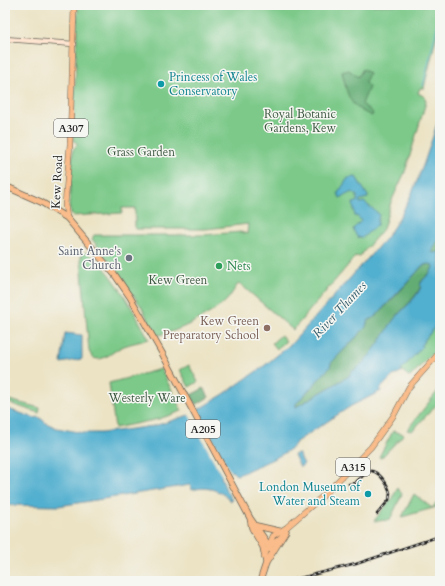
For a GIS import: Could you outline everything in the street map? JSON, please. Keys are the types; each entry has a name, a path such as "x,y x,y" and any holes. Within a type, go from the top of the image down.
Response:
{"highway":[{"name":"A205","path":"5,186 41,202 67,218"},
{"name":"Kew Road","path":"67,218 122,285 162,354 250,518"},
{"name":"A205","path":"250,518 257,526 272,550 270,559 265,560"},
{"name":"A205","path":"250,518 252,528 262,544 265,560 260,581"},
{"path":"257,526 279,531"},
{"name":"A315","path":"272,550 286,529"}],"main road":[{"name":"Kew Road","path":"67,218 65,206 69,167 74,44 74,5"},
{"path":"5,39 74,44"},
{"name":"A315","path":"269,545 273,544 286,529 354,467 394,415 409,387 440,352"},
{"name":"A315","path":"265,560 273,536 279,531 286,529"},
{"path":"262,544 269,545"}],"green space":[{"name":"Royal Botanic Gardens, Kew","path":"78,5 440,5 440,22 424,88 420,88 418,93 425,97 426,102 405,172 391,202 383,229 360,256 355,257 293,330 239,283 226,301 220,306 182,327 156,335 141,306 92,239 94,235 203,235 241,232 247,234 248,224 206,229 135,229 135,208 122,208 122,213 72,216 69,207 73,149 78,144 73,140"},
{"path":"363,69 369,73 365,83 369,87 362,104 373,113 372,116 358,108 350,99 342,72 349,70 358,77"},
{"path":"440,235 440,254 437,252 433,254 432,249"},
{"name":"Kew Green","path":"86,252 104,268 122,291 149,339 124,346 100,359 92,357 89,351 81,261 81,256"},
{"path":"428,264 433,265 430,273 421,282 420,288 410,302 393,320 368,358 357,369 352,371 349,376 296,407 296,404 330,367 331,363 364,329 370,318 388,303 422,266"},
{"path":"440,320 440,345 410,377 401,370 422,346 421,345"},
{"path":"281,335 286,341 277,349 272,343"},
{"path":"189,365 198,382 189,387 180,370"},
{"name":"Westerly Ware","path":"161,369 182,411 159,419 115,428 109,383"},
{"path":"204,388 209,397 196,405 191,395"},
{"path":"440,388 440,401 412,431 407,430"},
{"path":"5,399 40,408 39,413 6,402"},
{"path":"393,431 404,434 381,458 379,457"},
{"path":"397,488 402,494 390,520 374,521 390,500 392,500"},
{"path":"414,494 432,508 440,499 440,506 402,517"},
{"path":"348,579 383,579 387,581 337,581"}],"water":[{"name":"River Thames","path":"440,114 440,235 432,252 438,252 440,254 440,320 421,345 422,347 401,370 402,371 393,376 380,389 381,391 351,406 296,442 288,451 243,473 236,475 232,471 221,477 232,500 230,501 217,491 202,488 192,490 190,485 59,506 5,505 5,408 35,418 39,417 46,423 57,428 84,433 101,433 154,426 189,415 224,394 264,366 292,343 385,239 395,225 411,195 424,163","holes":["428,264 433,265 430,273 422,281 417,294 393,320 367,358 352,371 349,376 296,407 296,404 330,367 331,363 366,327 367,322 377,315 422,266"]},
{"path":"356,177 368,196 368,198 360,200 360,203 364,202 379,214 377,225 362,238 357,237 353,229 361,221 357,216 355,217 353,203 357,202 357,195 352,192 340,198 338,193 348,178"},
{"path":"65,333 82,335 82,359 61,363"},
{"path":"298,453 304,464 300,467 294,455"}],"pier":[{"path":"196,408 231,473 223,478 188,413"}],"waterway":[{"path":"423,86 440,14"}],"railway":[{"path":"349,484 355,483 368,471 375,472 382,478 390,493 389,500 377,514"},
{"path":"288,581 356,564 440,536"},
{"path":"437,581 440,577"}],"place":[{"name":"Princess of Wales Conservatory","path":"161,84"},
{"name":"Saint Anne's Church","path":"129,258"},
{"name":"Nets","path":"219,266"},
{"name":"Kew Green Preparatory School","path":"267,328"},
{"name":"London Museum of Water and Steam","path":"368,494"}],"park label":[{"name":"Grass Garden","path":"141,152"}]}
